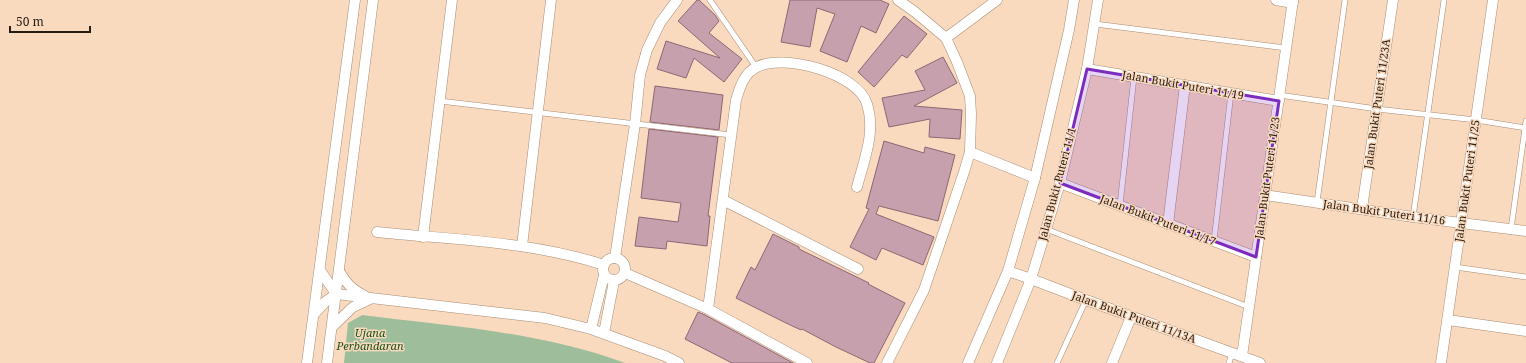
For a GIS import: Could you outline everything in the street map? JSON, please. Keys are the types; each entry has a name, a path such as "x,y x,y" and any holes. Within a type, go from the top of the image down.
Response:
{"street":[{"path":"307,363 356,0"},
{"path":"327,363 373,0"},
{"path":"423,237 452,0"},
{"path":"522,246 551,0"},
{"path":"615,258 640,75 647,50 660,23 677,0"},
{"path":"887,363 924,290 964,172 970,152 972,134 970,96 946,38 898,0"},
{"path":"946,38 997,0"},
{"path":"968,363 1008,271 1035,178 1069,30 1074,0"},
{"name":"Jalan Bukit Puteri 11/1","path":"997,363 1031,279 1060,183 1087,69 1098,0"},
{"path":"1276,0 1293,1"},
{"name":"Jalan Bukit Puteri 11/23A","path":"1362,208 1393,0"},
{"name":"Jalan Bukit Puteri 11/25","path":"1441,363 1493,0"},
{"name":"Jalan Bukit Puteri 11/23","path":"1237,355 1249,307 1293,1"},
{"path":"708,309 736,100 743,79 756,67 776,62 805,65 826,71 858,90 867,102 871,119 870,137 857,187"},
{"name":"Jalan Bukit Puteri 11/19","path":"1087,69 1231,94 1279,98"},
{"path":"1168,224 1185,86"},
{"path":"970,152 1035,178"},
{"name":"Jalan Bukit Puteri 11/17","path":"1060,183 1256,257"},
{"name":"Jalan Bukit Puteri 11/16","path":"1265,195 1362,208 1413,217 1526,231"},
{"path":"723,200 858,269"},
{"path":"377,232 522,246 582,258 604,270 610,280 614,281 620,279 625,273 624,263 615,258 608,260 604,270 591,329"},
{"path":"320,270 336,294"},
{"path":"339,271 353,290 370,299"},
{"name":"Jalan Bukit Puteri 11/13A","path":"1008,271 1260,363"},
{"path":"625,273 708,309 807,363"},
{"path":"604,333 614,281"},
{"path":"314,314 325,302 336,294 545,318 604,333 666,356 679,363"},
{"path":"332,327 353,306 370,299"},
{"path":"1112,363 1131,317"},
{"path":"1448,320 1526,331"}],"lane":[{"path":"710,0 756,67"},
{"path":"1317,202 1345,0"},
{"path":"1413,217 1444,0"},
{"path":"1095,24 1286,48"},
{"path":"1120,205 1134,77"},
{"path":"1214,241 1231,94"},
{"path":"1279,98 1331,102 1377,109 1476,120 1526,128"},
{"path":"439,100 731,135"},
{"path":"1512,229 1526,121"},
{"path":"1046,229 1249,307"},
{"path":"1455,267 1526,277"},
{"path":"1057,363 1086,300"},
{"path":"1229,363 1237,355"}],"highlighted area":[{"path":"1087,69 1279,101 1256,257 1060,183"}],"green space":[{"name":"Ujana Perbandaran","path":"362,315 462,327 528,337 593,352 625,363 344,363 348,323"}],"building":[{"path":"697,0 699,0 715,15 719,21 709,33 742,59 724,82 694,58 686,78 657,69 666,41 720,58 678,21"},
{"path":"790,0 880,0 889,4 876,33 861,26 847,62 820,51 835,14 817,8 810,47 781,42"},
{"path":"904,16 927,34 907,58 902,55 874,87 858,72"},
{"path":"943,57 957,83 914,106 962,110 960,139 929,137 930,119 889,127 882,98 925,90 915,71"},
{"path":"655,86 723,95 719,130 650,122"},
{"path":"649,129 718,137 708,216 710,216 707,246 667,241 666,249 635,246 639,217 678,222 681,203 641,198"},
{"path":"884,141 924,153 925,147 955,155 938,221 879,206 876,214 934,237 923,265 882,248 876,260 850,247 869,209 866,208"},
{"path":"773,234 799,247 799,249 869,283 868,284 905,303 874,363 870,363 836,347 802,329 801,330 786,323 736,298 751,267 755,270"},
{"path":"698,312 793,363 732,363 685,339"}]}
